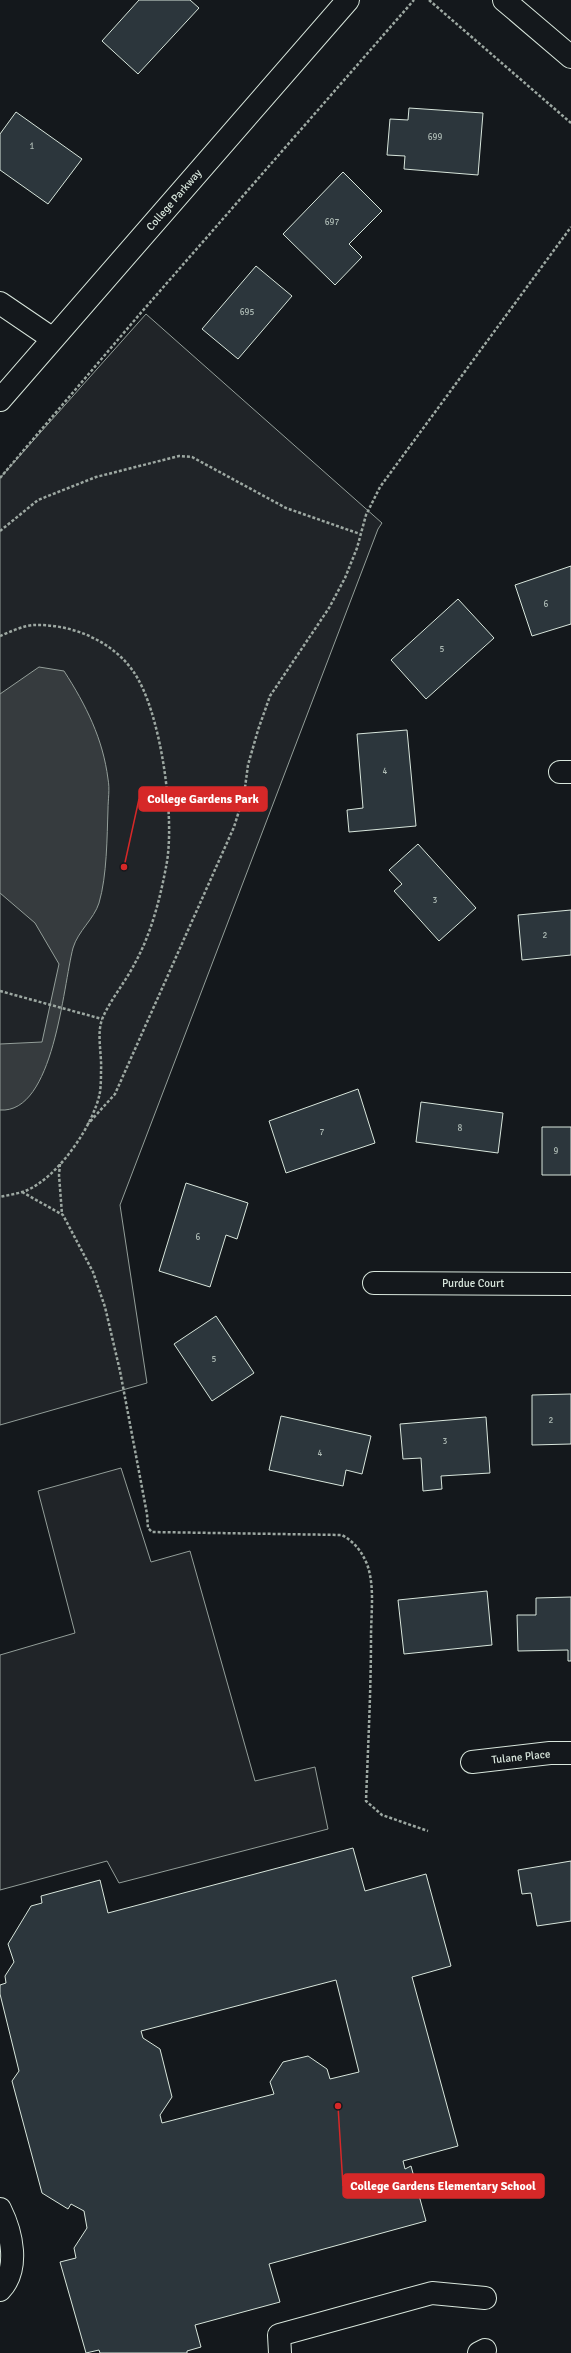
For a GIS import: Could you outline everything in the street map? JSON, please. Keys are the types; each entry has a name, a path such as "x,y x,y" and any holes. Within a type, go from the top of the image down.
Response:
{"street":[{"name":"College Parkway","path":"0,400 348,0"},
{"path":"504,0 571,57"},
{"path":"0,303 53,339"},
{"name":"Purdue Court","path":"374,1283 571,1284"},
{"name":"Tulane Place","path":"472,1762 550,1753 571,1753"},
{"path":"0,2209 9,2228 12,2267 6,2284 0,2290"},
{"path":"280,2353 279,2335 432,2293 485,2298"}],"path":[{"path":"0,478 139,315 414,0"},
{"path":"429,0 571,123"},
{"path":"0,1197 22,1192 52,1174 87,1125 115,1094 234,827 244,795 248,765 270,696 329,608 345,578 366,515 380,487 571,227"},
{"path":"0,531 38,500 96,477 179,456 192,457 286,508 360,534"},
{"path":"0,636 34,624 66,627 90,636 113,651 133,671 148,701 166,776 168,809 167,865 154,918 136,962 102,1019 100,1093 87,1125"},
{"path":"1,992 102,1019"},
{"path":"60,1163 59,1175 62,1214 93,1272 105,1307 120,1371 147,1514 148,1528 152,1532 342,1535 353,1542 367,1565 371,1601 370,1702 366,1801 382,1816 428,1831"},
{"path":"22,1192 62,1214"}],"shaded area":[{"path":"146,314 382,523 378,529 120,1205 147,1383 0,1425 0,478"},
{"path":"39,667 64,671 86,710 98,736 106,764 109,787 104,881 97,909 78,936 73,948 60,1017 53,1045 44,1071 33,1092 18,1106 0,1110 0,1044 42,1042 59,964 35,923 0,893 0,694"},
{"path":"121,1468 151,1562 190,1551 255,1781 315,1767 328,1829 119,1883 107,1861 0,1890 0,1655 75,1633 38,1491"}],"building":[{"path":"139,0 190,0 199,8 138,74 102,41"},
{"path":"409,108 483,113 478,175 404,169 405,156 387,155 390,119 408,120"},
{"path":"16,112 82,159 48,204 0,170 0,134"},
{"path":"343,172 382,211 349,244 362,257 335,285 283,234"},
{"path":"256,266 292,296 238,359 202,329"},
{"path":"571,566 571,624 532,636 515,585"},
{"path":"458,599 494,638 426,699 391,660"},
{"path":"407,730 416,826 349,832 347,810 363,808 357,734"},
{"path":"418,844 476,908 439,941 394,891 402,884 389,870"},
{"path":"571,910 571,955 522,960 518,915"},
{"path":"358,1089 375,1143 286,1173 269,1121"},
{"path":"421,1102 503,1113 498,1153 416,1142"},
{"path":"542,1127 571,1127 571,1175 542,1175"},
{"path":"186,1183 248,1203 237,1239 226,1235 210,1287 159,1271"},
{"path":"216,1316 254,1373 212,1401 174,1344"},
{"path":"571,1394 571,1444 532,1445 532,1395"},
{"path":"281,1416 371,1436 362,1474 346,1470 343,1486 269,1470"},
{"path":"486,1417 490,1473 441,1476 442,1489 423,1491 421,1458 403,1459 400,1424"},
{"path":"487,1591 492,1645 404,1654 398,1600"},
{"path":"571,1597 571,1661 568,1661 568,1650 518,1651 517,1615 536,1615 536,1598"},
{"path":"353,1848 365,1891 426,1874 451,1966 412,1977 458,2146 403,2161 405,2169 411,2166 426,2221 269,2264 280,2302 195,2325 201,2347 187,2351 187,2353 100,2353 99,2350 86,2353 60,2262 76,2258 74,2248 87,2228 84,2211 71,2204 68,2209 42,2193 12,2081 19,2071 0,1994 0,1985 6,1983 5,1976 14,1962 8,1944 31,1906 42,1903 41,1896 100,1880 108,1913","holes":["336,1980 359,2072 330,2079 327,2069 308,2056 283,2062 270,2082 274,2094 162,2123 160,2115 172,2097 160,2049 143,2038 141,2031"]},
{"path":"571,1861 571,1921 537,1926 531,1893 522,1894 518,1870"}],"place":[{"name":"College Gardens Park","path":"124,867"},
{"name":"College Gardens Elementary School","path":"338,2106"}]}
